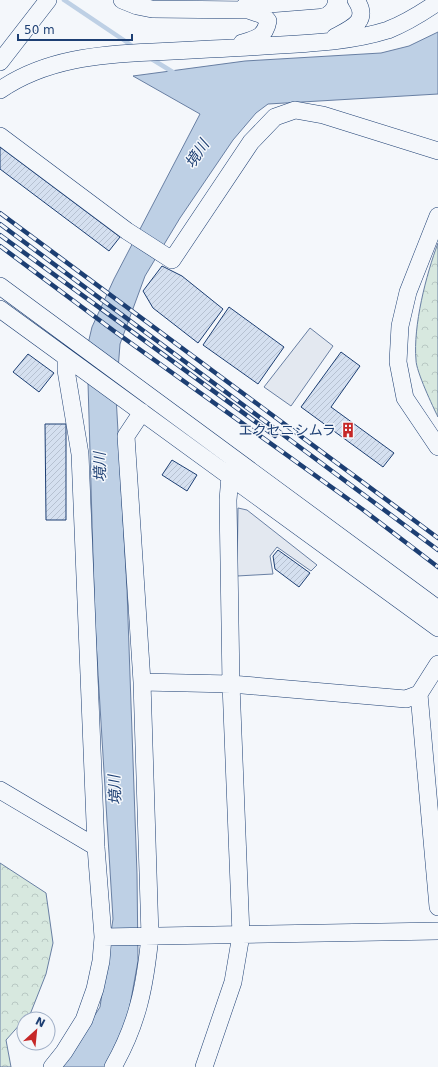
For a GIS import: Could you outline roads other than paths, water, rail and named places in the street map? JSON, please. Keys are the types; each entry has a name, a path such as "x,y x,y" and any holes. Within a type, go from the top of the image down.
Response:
{"street":[{"path":"0,62 48,0"},
{"path":"122,0 137,6 152,9 256,11 263,15 268,21 266,29 260,37 227,49"},
{"path":"211,10 319,0"},
{"path":"324,42 357,24 362,16 361,7 356,0"},
{"path":"0,90 29,74 60,63 85,58 125,53 227,49 324,42 360,37 388,29 419,15 438,2"},
{"path":"0,136 127,231 172,260 251,142 274,117 295,110 323,115 438,151"},
{"path":"438,216 408,292 400,326 398,362 405,398 438,447"},
{"path":"0,286 79,346 438,609"},
{"path":"0,309 438,628"},
{"path":"52,1067 64,1052 84,1020 95,989 105,937 96,847 80,454 66,370 66,357"},
{"path":"113,1067 127,1043 137,1014 146,978 147,937 142,682 126,436 142,412"},
{"path":"204,1067 233,982 241,935 231,684 228,500 230,476"},
{"path":"142,682 231,684 406,699 418,694 438,664"},
{"path":"418,694 435,826 438,907"},
{"path":"0,790 96,847"},
{"path":"105,937 438,931"}],"water":[{"name":"境川","path":"438,32 438,94 268,104 256,113 233,140 180,218 145,276 120,344 116,396 127,590 137,874 138,961 126,1027 105,1067 62,1067 100,1007 113,919 95,624 87,348 92,327 114,279 200,114 133,76 245,61 381,53 409,46"}],"waterway":[{"path":"64,0 134,47"},
{"path":"150,58 176,74"}],"railway":[{"path":"0,213 438,538"},
{"path":"0,224 438,550"},
{"path":"0,235 275,436"},
{"path":"0,246 114,331 362,509 438,567"}],"place":[{"name":"エクセニシムラ","path":"348,430"}]}
